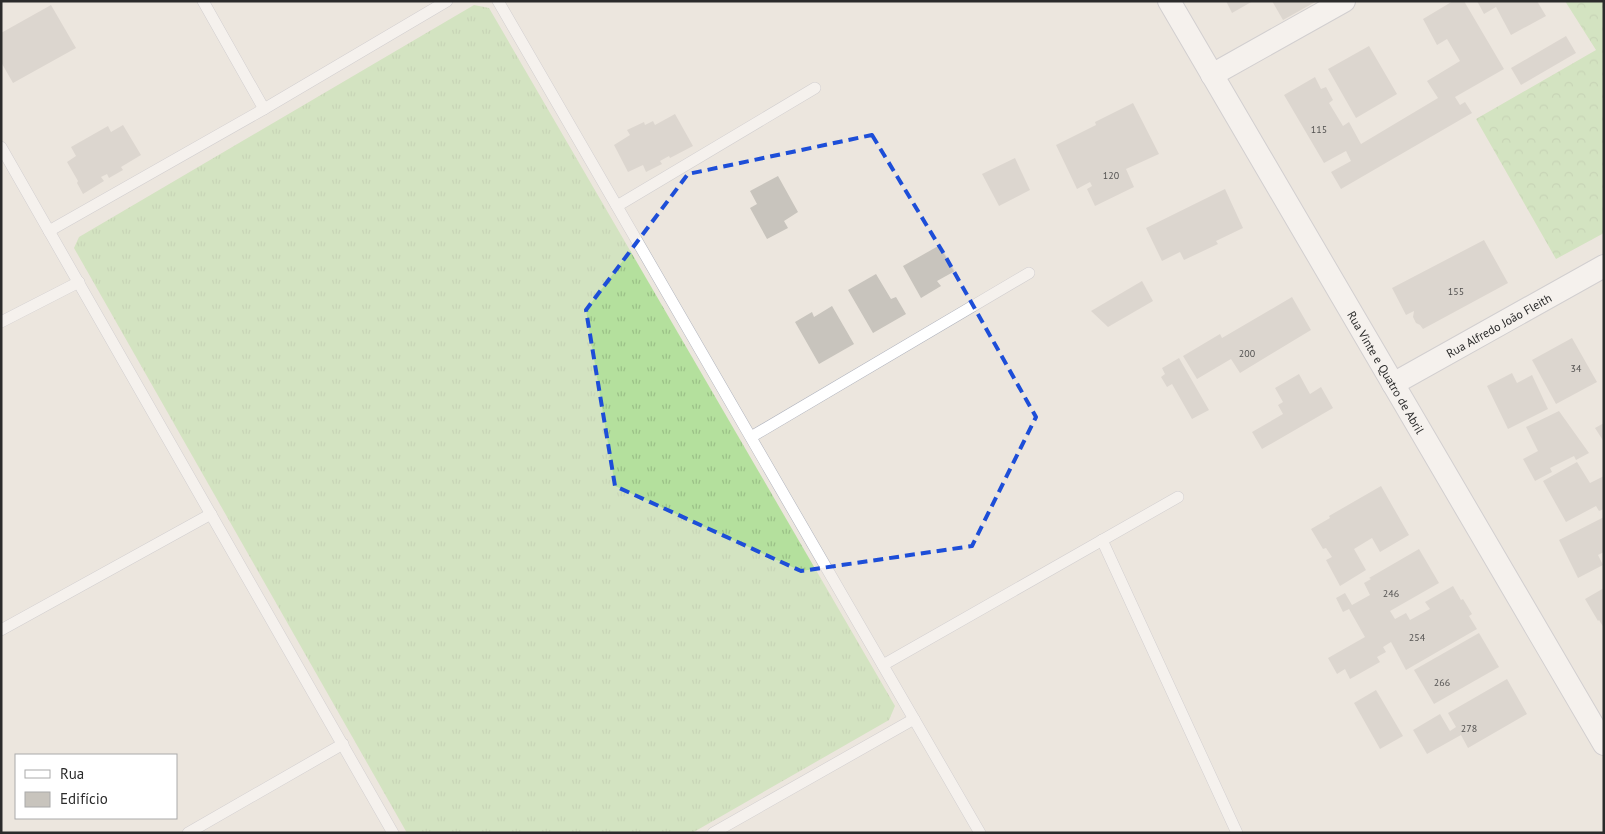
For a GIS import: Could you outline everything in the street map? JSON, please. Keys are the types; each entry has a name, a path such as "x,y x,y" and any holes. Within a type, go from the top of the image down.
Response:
{"street":[{"name":"Rua Vinte e Quatro de Abril","path":"1169,1 1604,744"},
{"path":"1212,75 1344,1"},
{"name":"Rua Alfredo João Fleith","path":"1393,384 1604,266"}],"lane":[{"path":"204,1 264,109"},
{"path":"49,231 264,109 447,1"},
{"path":"498,1 980,833"},
{"path":"617,206 815,88"},
{"path":"1,147 393,833"},
{"path":"751,438 1028,272"},
{"path":"1,322 79,282"},
{"path":"883,665 1178,497"},
{"path":"1,630 212,514"},
{"path":"1102,540 1237,833"},
{"path":"713,833 914,719"},
{"path":"188,833 343,744"}],"highlighted area":[{"path":"872,135 944,254 1036,417 972,546 801,571 615,486 586,310 688,174"}],"green space":[{"path":"1565,1 1604,1 1604,233 1556,259 1476,119 1596,50"},
{"path":"474,5 489,8 895,706 889,720 692,833 407,833 74,248 79,237"}],"building":[{"path":"1226,1 1253,1 1232,13"},
{"path":"1272,1 1317,1 1283,20"},
{"path":"1453,1 1464,1 1504,69 1455,97 1460,105 1465,102 1472,113 1341,189 1331,172 1351,161 1346,151 1324,163 1284,95 1315,77 1321,89 1326,87 1333,100 1329,103 1343,126 1349,122 1361,144 1438,98 1427,81 1460,61 1447,39 1437,45 1423,19"},
{"path":"1477,1 1537,1 1546,16 1511,35 1496,7 1484,14"},
{"path":"51,5 76,48 13,83 1,62 1,33"},
{"path":"1566,36 1576,53 1521,85 1511,68"},
{"path":"1369,46 1397,94 1356,118 1328,69"},
{"path":"1133,103 1159,154 1126,169 1134,187 1095,206 1087,189 1092,186 1090,182 1077,189 1056,145 1096,125 1095,122"},
{"path":"675,114 693,146 670,158 669,156 660,161 662,164 646,172 643,165 628,172 614,145 630,135 627,130 644,122 645,125 653,121 655,125"},
{"path":"123,125 141,155 121,167 123,170 109,178 107,174 101,177 104,181 83,194 67,162 76,156 71,147 108,126 111,132"},
{"path":"1015,158 1030,190 999,206 982,174"},
{"path":"778,176 798,212 784,221 788,228 767,239 750,208 757,204 750,191"},
{"path":"1225,189 1243,228 1216,241 1218,244 1184,260 1180,252 1162,261 1146,228"},
{"path":"1484,240 1508,283 1423,329 1416,323 1413,317 1414,311 1406,315 1392,288"},
{"path":"940,245 955,271 937,281 941,286 921,298 903,266"},
{"path":"876,274 891,299 896,297 906,314 873,333 848,290"},
{"path":"1142,281 1153,301 1108,327 1091,311"},
{"path":"1292,297 1311,330 1240,373 1231,359 1197,379 1183,356 1220,334 1222,338"},
{"path":"832,306 854,344 819,364 795,322 812,312 814,317"},
{"path":"1572,338 1597,382 1556,404 1532,360"},
{"path":"1179,358 1209,410 1192,419 1172,384 1167,387 1161,377 1165,374 1162,368"},
{"path":"1512,373 1517,383 1532,375 1548,409 1508,429 1487,386"},
{"path":"1299,374 1310,394 1321,387 1333,408 1262,449 1252,432 1283,414 1278,405 1283,402 1275,388"},
{"path":"1559,411 1589,453 1576,460 1574,456 1550,468 1552,472 1535,481 1523,459 1538,451 1526,427"},
{"path":"1604,423 1604,442 1595,428"},
{"path":"1577,462 1590,483 1604,476 1604,509 1599,511 1596,506 1566,522 1543,481"},
{"path":"1381,486 1409,535 1380,552 1372,538 1354,549 1366,570 1340,586 1326,560 1332,557 1326,548 1323,549 1311,529 1330,518 1329,516"},
{"path":"1604,517 1604,552 1598,555 1603,565 1578,578 1559,540"},
{"path":"1419,549 1439,583 1390,611 1395,619 1406,613 1410,620 1430,609 1425,602 1453,586 1472,614 1469,616 1477,629 1406,670 1391,642 1383,647 1386,652 1377,657 1380,662 1350,679 1345,669 1337,674 1328,658 1365,637 1349,609 1343,612 1336,598 1345,593 1352,605 1370,595 1364,583 1371,579 1369,578"},
{"path":"1604,588 1604,628 1585,599"},
{"path":"1479,633 1499,667 1434,704 1414,670"},
{"path":"1507,679 1527,714 1468,748 1461,735 1427,754 1413,730 1440,714 1450,731 1456,727 1448,713"},
{"path":"1376,690 1403,736 1380,749 1354,703"}]}
